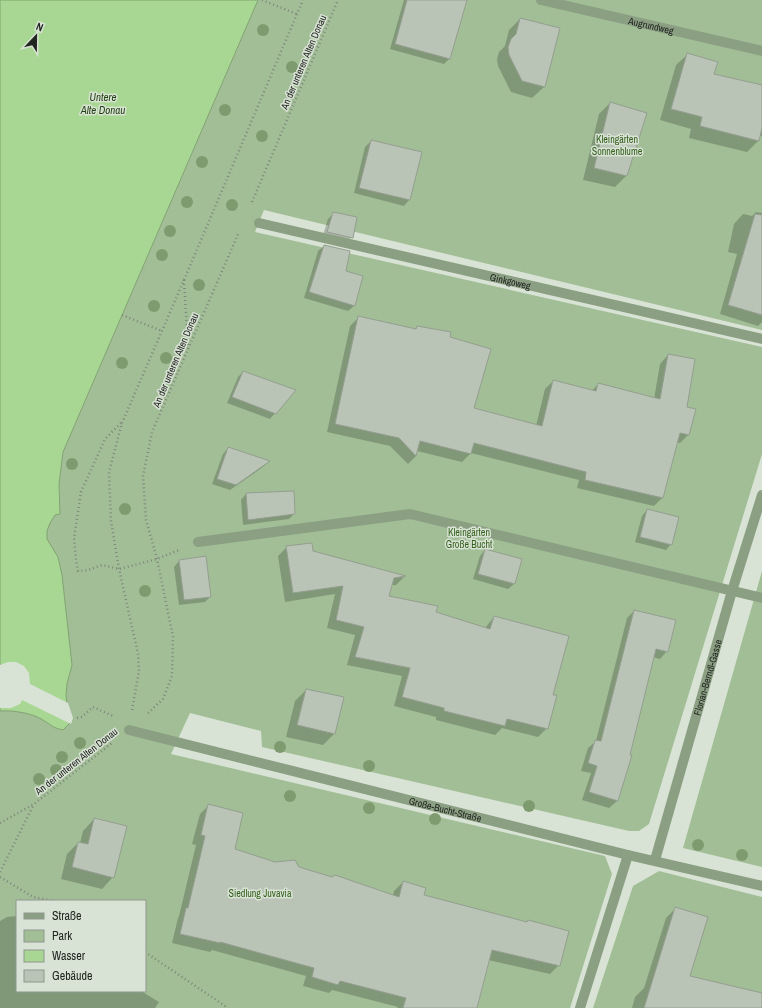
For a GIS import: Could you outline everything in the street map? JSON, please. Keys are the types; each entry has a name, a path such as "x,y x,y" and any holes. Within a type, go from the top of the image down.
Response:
{"street":[{"name":"Augrundweg","path":"541,0 762,51"},
{"name":"Ginkgoweg","path":"259,223 762,339"},
{"name":"Florian-Berndl-Gasse","path":"656,860 732,591 762,495"},
{"path":"198,542 410,514 762,598"},
{"name":"Große-Bucht-Straße","path":"129,730 628,855 656,860 762,886"},
{"path":"580,1008 628,855"}],"path":[{"path":"262,0 297,14"},
{"name":"An der unteren Alten Donau","path":"129,730 139,671 138,654 119,569 111,521 109,472 122,423 303,0"},
{"name":"An der unteren Alten Donau","path":"252,202 338,0"},
{"name":"An der unteren Alten Donau","path":"0,823 34,804 129,730 163,699 172,676 173,637 157,559 146,520 143,476 152,432 240,231"},
{"path":"184,280 188,349"},
{"path":"122,314 162,331"},
{"path":"122,423 105,440 81,492 74,538 78,571 88,570 102,565 119,569 157,559 198,542"},
{"path":"77,718 82,717 93,707 112,714"},
{"name":"An der unteren Alten Donau","path":"0,872 34,804"},
{"path":"0,877 33,897 48,900"},
{"path":"146,953 228,1008"}],"green space":[{"path":"258,0 762,0 762,330 264,210 255,232 762,347 762,454 649,824 639,831 629,831 262,747 261,731 190,713 171,754 605,856 612,874 570,1008 0,1008 0,711 28,714 63,730 70,723 66,696 67,684 72,665 62,575 58,557 47,540 47,531 50,523 55,515 60,514 59,484 63,452"},
{"path":"762,571 762,867 683,848"},
{"path":"659,871 762,897 762,1008 593,1008 633,886"}],"water":[{"name":"Untere Alte Donau","path":"0,0 258,0 63,452 59,484 60,514 55,515 50,523 47,531 47,539 58,557 62,575 72,665 67,684 66,696 70,723 63,730 28,714 0,711"}],"pier":[{"path":"8,662 16,662 24,666 29,673 30,684 68,703 73,718 71,724 22,700 20,704 11,708 0,708 0,665"}],"building":[{"path":"407,0 467,0 450,59 395,44"},
{"path":"520,18 560,28 545,87 522,81 509,55 508,47 511,39 516,34"},
{"path":"687,53 718,62 714,74 762,85 762,128 759,141 700,126 702,117 671,109"},
{"path":"610,102 647,113 627,176 594,168"},
{"path":"371,140 422,152 410,200 359,188"},
{"path":"333,212 357,217 353,238 327,232"},
{"path":"755,214 762,215 762,315 728,305"},
{"path":"324,245 350,251 346,271 363,276 355,306 309,292"},
{"path":"358,316 416,329 417,326 451,332 450,337 491,349 474,408 542,426 553,380 596,391 598,383 660,399 668,354 695,359 687,407 696,409 689,435 680,433 663,498 585,480 586,472 474,443 471,454 420,441 416,456 399,438 335,424"},
{"path":"243,371 296,390 276,414 232,397"},
{"path":"228,447 270,461 236,485 217,479"},
{"path":"294,491 295,514 248,520 246,493"},
{"path":"647,509 679,517 672,545 640,537"},
{"path":"312,543 313,551 406,576 394,578 389,596 438,606 436,612 490,629 494,616 569,636 553,695 557,695 548,729 507,719 505,726 444,711 444,708 402,697 410,668 355,657 364,627 336,620 343,586 293,593 286,546"},
{"path":"485,549 522,559 515,584 478,574"},
{"path":"206,556 211,597 184,600 179,560"},
{"path":"634,610 676,620 668,652 656,649 630,755 632,755 618,801 589,792 597,766 588,763 595,740 601,741"},
{"path":"306,689 344,697 335,734 297,725"},
{"path":"208,804 243,813 235,849 275,862 295,860 299,867 332,877 335,875 399,897 403,881 426,888 424,895 527,922 528,920 569,931 560,966 492,950 477,1008 403,1008 406,998 340,981 338,985 312,977 314,968 220,942 180,934 186,908 188,908 205,836 201,835"},
{"path":"94,818 127,826 114,878 72,867 78,842 88,844"},
{"path":"675,907 708,917 690,976 762,993 762,1008 644,1008"}],"park label":[{"name":"Kleingärten Sonnenblume","path":"617,144"},
{"name":"Kleingärten Große Bucht","path":"469,538"},
{"name":"Siedlung Juvavia","path":"260,893"}]}
